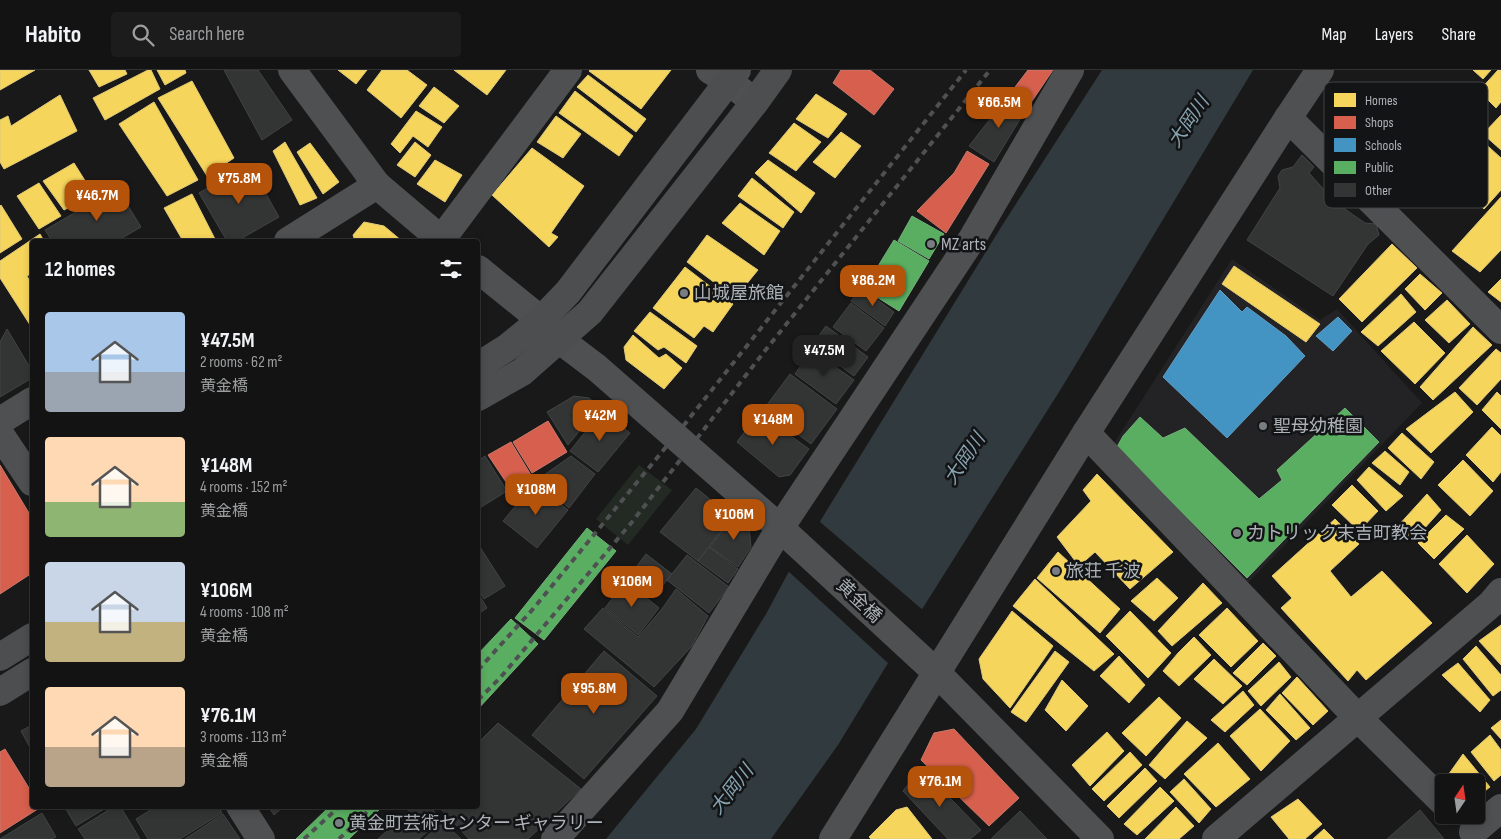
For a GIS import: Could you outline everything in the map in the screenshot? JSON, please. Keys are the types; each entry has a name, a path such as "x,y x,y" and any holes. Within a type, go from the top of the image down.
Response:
{"main road":[{"path":"480,396 522,372 590,312 778,70"},
{"path":"480,365 508,347 542,320 568,292 725,74"},
{"path":"0,657 30,638"},
{"path":"0,692 30,673"}],"street":[{"path":"292,70 377,185 441,239"},
{"path":"443,239 568,70"},
{"path":"555,839 670,712 780,528 972,239 1070,70"},
{"path":"833,839 1086,433 1320,70"},
{"path":"725,74 755,102"},
{"path":"1288,118 1324,154"},
{"path":"291,239 377,185"},
{"path":"1378,208 1501,330"},
{"name":"黄金橋","path":"480,271 542,320 560,340 597,368 780,528 937,673 1100,839"},
{"path":"0,421 30,402"},
{"path":"1086,433 1358,718 1435,794"},
{"path":"0,434 30,479"},
{"path":"1216,839 1491,604 1501,592"},
{"path":"1470,829 1501,808"},
{"path":"242,809 261,839"}],"shaded area":[{"name":"聖母幼稚園","path":"1232,259 1320,320 1337,309 1422,403 1245,586 1111,448"},
{"path":"639,465 672,490 628,545 596,519"}],"water":[{"name":"大岡川","path":"1102,70 1253,70 1064,384 838,745 771,839 606,839 696,729 766,614 787,575 1003,224"}],"pier":[{"path":"819,521 924,611 890,665 787,570"}],"building: Homes":[{"path":"0,70 35,70 0,90"},
{"path":"89,70 125,70 127,74 99,87"},
{"path":"151,70 160,89 105,120 93,98"},
{"path":"157,70 185,70 186,73 165,85"},
{"path":"338,70 367,70 356,84"},
{"path":"382,70 407,70 427,85 401,118 367,90"},
{"path":"454,70 506,70 487,95"},
{"path":"590,70 671,70 641,109"},
{"path":"1473,70 1491,70 1483,79"},
{"path":"1498,70 1501,70 1501,102 1496,108 1488,100 1487,82"},
{"path":"588,75 646,119 636,132 577,87"},
{"path":"192,81 234,158 207,176 158,98"},
{"path":"434,87 459,106 444,123 419,106"},
{"path":"575,91 633,136 619,156 559,113"},
{"path":"816,94 847,114 828,138 796,119"},
{"path":"60,95 77,131 4,169 0,162 0,120 8,116 11,126"},
{"path":"154,102 198,180 167,196 119,124"},
{"path":"416,111 442,127 428,147 413,136 400,153 391,144"},
{"path":"1501,115 1501,150 1488,138 1488,129"},
{"path":"556,116 581,134 563,158 537,142"},
{"path":"794,123 821,142 796,171 769,153"},
{"path":"841,132 861,146 835,178 813,162"},
{"path":"285,142 317,198 300,205 273,151"},
{"path":"415,142 431,155 415,177 397,165"},
{"path":"310,143 339,182 323,194 297,152"},
{"path":"1488,146 1501,158 1501,190 1488,205"},
{"path":"532,148 584,186 551,233 558,237 549,247 492,195"},
{"path":"435,160 462,175 445,202 417,184"},
{"path":"768,160 815,193 801,213 755,173"},
{"path":"74,163 94,195 64,210 43,181"},
{"path":"752,178 794,212 783,228 738,196"},
{"path":"39,183 61,216 39,229 17,196"},
{"path":"192,194 215,239 182,239 164,208"},
{"path":"1501,197 1501,250 1480,272 1452,251"},
{"path":"740,203 780,231 764,255 722,223"},
{"path":"0,206 22,239 0,253"},
{"path":"364,222 384,226 400,239 354,239 353,235"},
{"path":"40,234 43,239 33,239"},
{"path":"707,235 758,270 735,298 687,262"},
{"path":"30,241 30,274 27,276 30,281 30,325 0,278 0,261"},
{"path":"1392,244 1417,268 1362,322 1339,299"},
{"path":"1234,266 1320,324 1306,342 1222,284"},
{"path":"685,267 733,304 713,332 704,326 694,338 653,308"},
{"path":"1420,274 1442,293 1425,310 1405,289"},
{"path":"1501,279 1501,302 1488,292"},
{"path":"1401,294 1416,312 1378,346 1361,332"},
{"path":"1447,300 1470,324 1449,343 1425,320"},
{"path":"650,312 697,346 686,363 664,347 658,350 634,331"},
{"path":"1414,322 1445,353 1415,384 1381,351"},
{"path":"1473,327 1492,345 1433,400 1420,387"},
{"path":"633,335 659,358 666,354 682,368 664,389 626,360 624,347"},
{"path":"1496,349 1501,353 1501,379 1477,405 1459,388"},
{"path":"1455,392 1473,412 1431,453 1406,429"},
{"path":"1497,392 1501,396 1501,429 1482,410"},
{"path":"1492,427 1501,436 1501,472 1493,482 1466,455"},
{"path":"1402,433 1434,462 1421,479 1388,448"},
{"path":"1385,451 1409,472 1400,485 1372,463"},
{"path":"1463,460 1493,491 1470,516 1438,485"},
{"path":"1369,467 1403,496 1386,511 1357,480"},
{"path":"1097,474 1173,552 1130,589 1095,552 1079,566 1057,537 1091,501 1083,490"},
{"path":"1352,485 1378,511 1359,531 1332,505"},
{"path":"1427,494 1441,510 1414,540 1397,527"},
{"path":"1446,515 1464,529 1434,559 1418,543"},
{"path":"1335,519 1359,544 1330,571 1351,597 1382,571 1432,623 1366,680 1357,670 1348,681 1281,608 1292,598 1272,576"},
{"path":"1467,535 1494,564 1467,593 1439,564"},
{"path":"1058,552 1120,609 1100,633 1037,578"},
{"path":"1157,578 1178,598 1154,621 1131,601"},
{"path":"1035,579 1114,654 1094,671 1013,606"},
{"path":"1203,583 1222,603 1172,646 1158,631"},
{"path":"1227,608 1258,641 1231,667 1199,635"},
{"path":"1012,611 1053,646 1010,708 983,679 979,659"},
{"path":"1130,611 1171,653 1148,678 1106,636"},
{"path":"1501,625 1501,665 1479,641"},
{"path":"1194,637 1211,655 1179,686 1163,671"},
{"path":"1263,643 1276,656 1247,685 1233,673"},
{"path":"1476,646 1501,675 1501,690 1493,696 1463,659"},
{"path":"1055,651 1069,662 1026,722 1011,712"},
{"path":"1119,656 1145,685 1129,703 1100,676"},
{"path":"1214,659 1242,686 1223,704 1194,679"},
{"path":"1279,662 1291,677 1261,706 1248,691"},
{"path":"1458,663 1490,700 1480,712 1442,675"},
{"path":"1297,677 1328,711 1313,725 1282,693"},
{"path":"1062,680 1088,706 1066,731 1045,710"},
{"path":"1243,691 1254,705 1225,732 1211,720"},
{"path":"1280,694 1310,728 1296,740 1266,710"},
{"path":"1159,697 1181,718 1146,756 1122,733"},
{"path":"1260,709 1290,741 1261,771 1230,736"},
{"path":"1501,720 1501,739 1491,728"},
{"path":"1187,721 1207,738 1165,779 1149,765"},
{"path":"1107,732 1124,751 1090,786 1072,765"},
{"path":"1490,735 1501,750 1501,775 1494,781 1471,752"},
{"path":"1218,743 1250,779 1216,807 1184,774"},
{"path":"1130,752 1142,765 1104,801 1092,789"},
{"path":"1463,754 1479,774 1449,774"},
{"path":"1145,768 1157,781 1119,818 1107,806"},
{"path":"1184,779 1211,809 1199,823 1170,792"},
{"path":"1485,781 1490,787 1485,791"},
{"path":"1160,787 1174,801 1137,835 1124,824"},
{"path":"1298,799 1322,824 1305,839 1289,839 1271,817"},
{"path":"907,807 932,839 871,839 869,837 896,810"},
{"path":"1176,807 1194,826 1179,839 1145,839"},
{"path":"1324,829 1334,839 1313,839"}],"building: Shops":[{"path":"841,70 870,70 894,89 874,115 833,83"},
{"path":"1028,70 1053,70 1030,104 1012,91"},
{"path":"967,151 989,164 946,233 917,211 954,173"},
{"path":"548,421 567,452 532,473 513,442"},
{"path":"511,442 534,480 512,491 488,455"},
{"path":"0,465 30,515 30,574 0,594"},
{"path":"954,729 1019,798 989,826 921,760 934,733"},
{"path":"5,749 30,790 30,809 38,809 0,833 0,752"}],"building: Schools":[{"path":"1220,290 1242,312 1247,307 1286,336 1305,356 1227,438 1163,377"},
{"path":"1338,317 1352,331 1333,351 1316,336"}],"building: Public":[{"path":"912,216 944,234 929,259 898,241"},
{"path":"894,240 929,261 899,311 864,289"},
{"path":"1345,408 1379,442 1247,578 1117,447 1123,436 1140,417 1163,438 1185,428 1259,499 1282,480 1277,470"},
{"path":"587,528 616,551 544,640 515,618"},
{"path":"511,619 538,644 480,707 480,652"},
{"name":"黄金町芸術センター ギャラリー","path":"327,809 380,809 349,839 296,839"}],"building: Other":[{"path":"224,70 258,70 292,120 262,140"},
{"path":"1009,95 1028,106 994,162 969,146"},
{"path":"1302,155 1314,167 1309,173 1324,190 1324,208 1343,208 1365,223 1376,224 1379,235 1368,244 1333,296 1247,240 1280,188 1278,176 1282,170 1293,167"},
{"path":"249,164 279,217 240,239 226,239 199,193"},
{"path":"117,188 141,227 120,239 51,239 45,230"},
{"path":"861,288 894,312 885,326 851,301"},
{"path":"851,303 884,328 866,351 833,327"},
{"path":"826,326 868,357 854,376 812,345"},
{"path":"7,329 30,368 30,379 0,397 0,342"},
{"path":"812,350 854,380 836,404 795,374"},
{"path":"790,374 837,409 811,444 764,409"},
{"path":"574,396 589,398 599,407 568,445 547,412"},
{"path":"602,411 630,433 598,472 570,451"},
{"path":"759,413 809,449 790,475 779,477 737,442"},
{"path":"485,456 507,491 480,508 480,460"},
{"path":"571,456 595,474 569,508 537,480"},
{"path":"535,483 568,510 537,548 503,521"},
{"path":"696,488 732,517 698,561 660,532"},
{"path":"735,514 749,527 751,547 738,567 710,547"},
{"path":"480,547 505,586 484,599 480,592"},
{"path":"709,547 738,569 728,583 698,561"},
{"path":"646,554 672,574 653,597 628,578"},
{"path":"687,555 729,587 709,613 667,580"},
{"path":"626,581 659,608 638,635 605,608"},
{"path":"676,589 708,616 692,646 654,687 584,629 603,608 638,637"},
{"path":"480,596 487,608 480,613"},
{"path":"604,651 657,696 584,779 532,735"},
{"path":"498,723 581,789 528,839 469,839 441,809 480,809 480,741"},
{"path":"30,726 30,747 21,731"},
{"path":"921,768 981,830 970,839 948,839 903,791"},
{"path":"66,809 104,809 76,826"},
{"path":"110,809 122,809 140,839 85,839 78,829"},
{"path":"152,809 220,809 222,813 180,839 148,839 136,819"},
{"path":"270,809 281,809 274,815"},
{"path":"411,809 432,809 441,819 419,839 378,839"},
{"path":"1420,810 1444,839 1387,839"},
{"path":"1020,811 1047,839 991,839"},
{"path":"42,813 56,837 52,839 0,839"},
{"path":"223,814 240,839 185,839"},
{"path":"443,822 461,839 424,839"}],"railway":[{"path":"480,668 533,609 684,425 966,70"},
{"path":"480,698 500,678 632,522 764,352 990,70"},
{"path":"304,839 337,809"},
{"path":"339,839 370,809"}],"place":[{"name":"MZ arts","path":"931,244"},
{"name":"山城屋旅館","path":"684,293"},
{"name":"聖母幼稚園","path":"1263,426"},
{"name":"カトリック末吉町教会","path":"1237,533"},
{"name":"旅荘 千波","path":"1056,571"},
{"name":"黄金町芸術センター ギャラリー","path":"339,823"}]}
